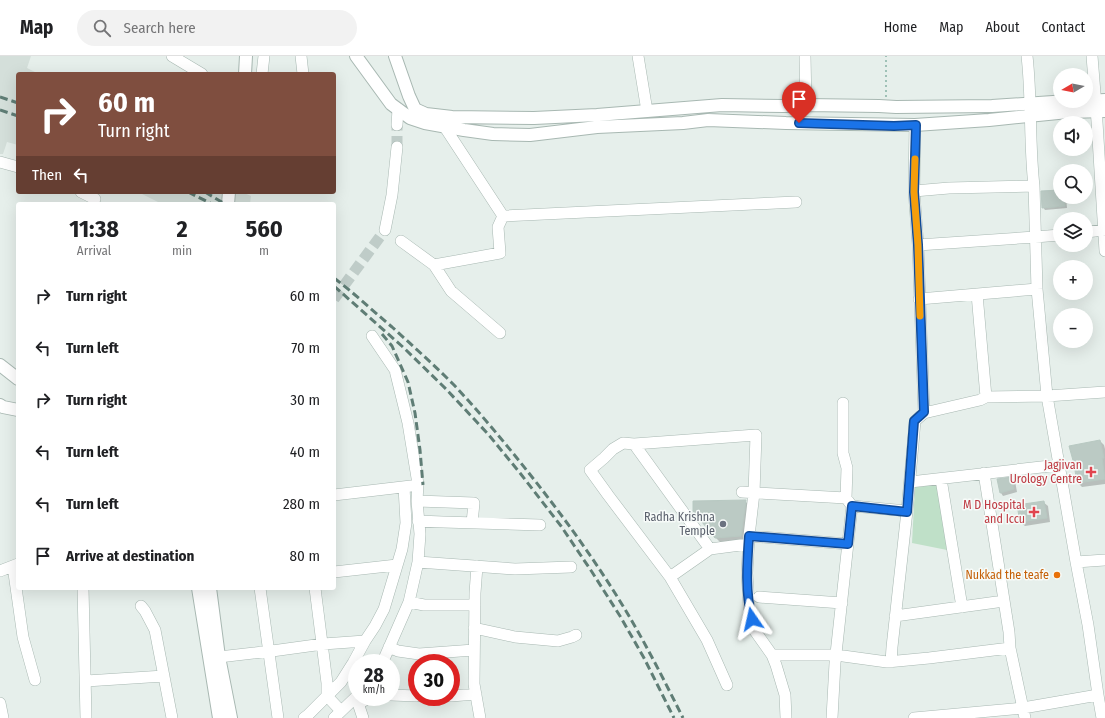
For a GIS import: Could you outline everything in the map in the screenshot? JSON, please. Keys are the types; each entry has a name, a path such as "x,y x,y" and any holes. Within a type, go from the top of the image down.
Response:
{"street":[{"path":"172,56 199,72"},
{"path":"245,72 246,56"},
{"path":"262,72 264,56"},
{"path":"301,56 303,72"},
{"path":"356,56 391,104 398,109 413,114 452,117 527,118 597,115 722,105 886,107 992,106 1053,102"},
{"path":"395,56 409,96 413,114 425,123 493,134 530,135 597,127 683,123 708,120 916,125 989,120 1068,112 1098,104"},
{"path":"638,56 648,111"},
{"path":"805,56 806,105"},
{"path":"1027,56 1034,186 1037,288 1047,396 1088,625 1102,718"},
{"path":"1092,56 1098,104 1105,251"},
{"path":"397,125 398,109"},
{"path":"916,125 914,192 918,245 924,412"},
{"path":"444,126 503,216"},
{"path":"385,230 392,195 397,146"},
{"path":"0,162 16,167"},
{"path":"914,192 949,188 1034,186"},
{"path":"85,194 95,199"},
{"path":"503,216 796,202"},
{"path":"434,265 500,253 498,227 503,216"},
{"path":"1093,231 1104,230"},
{"path":"918,245 1053,236"},
{"path":"401,241 434,265 451,291 500,333"},
{"path":"919,299 1037,288"},
{"path":"977,294 986,397"},
{"path":"372,336 396,370 408,423 418,484 417,501 420,534 418,562 409,602 386,654"},
{"path":"0,365 16,377"},
{"path":"891,662 910,482 914,421 924,412 980,400 986,397 1047,396 1105,392"},
{"path":"832,718 836,655 848,544 850,502 847,468 843,453 843,403"},
{"path":"0,405 3,408 16,410"},
{"path":"727,685 707,640 670,577 590,470 613,449 623,443 634,444 756,435 754,493 747,573 749,606 756,631 772,655 776,664 785,695 786,718"},
{"path":"634,444 710,549"},
{"path":"910,482 1059,464"},
{"path":"984,474 1009,632 1010,648 1024,713"},
{"path":"941,478 962,607"},
{"path":"336,496 418,484"},
{"path":"304,718 341,682 384,609 402,549 406,523 404,487"},
{"path":"742,492 850,502 907,512"},
{"path":"417,501 474,503 472,523"},
{"path":"418,521 540,525"},
{"path":"670,577 710,549 749,540 848,544"},
{"path":"1076,562 1105,560"},
{"path":"418,562 515,569 571,567"},
{"path":"0,571 16,565"},
{"path":"336,572 397,565"},
{"path":"476,566 474,684 480,718"},
{"path":"18,590 23,637 35,680"},
{"path":"83,590 86,718"},
{"path":"198,590 219,718"},
{"path":"210,590 219,657 231,718"},
{"path":"260,590 278,718"},
{"path":"316,590 327,683 327,696 337,715 348,706"},
{"path":"759,597 842,603"},
{"path":"895,616 1004,601"},
{"path":"409,602 424,605 475,605"},
{"path":"141,606 155,630 172,718"},
{"path":"474,628 515,637 558,641 576,635"},
{"path":"219,657 322,644 365,641"},
{"path":"389,647 398,651 419,654 474,650"},
{"path":"772,655 836,655 891,662 1010,648"},
{"path":"86,681 164,676"},
{"path":"460,695 476,694"},
{"path":"914,718 1024,713 1098,695"},
{"path":"0,704 3,718"},
{"path":"359,706 363,718"}],"path":[{"path":"886,56 886,107"}],"shaded area":[{"path":"0,56 31,56 27,68 35,72 16,72 16,144 7,142 3,154 0,154"},
{"path":"142,194 246,194 251,196 250,202 158,202"}],"green space":[{"path":"937,485 947,550 912,543 915,487"}],"building":[{"path":"1053,190 1053,204 1065,204 1065,206 1042,208 1041,191"},
{"path":"1100,440 1104,458 1102,458 1105,479 1077,483 1069,446"},
{"path":"1012,477 1014,489 1000,493 997,479"},
{"name":"Radha Krishna Temple","path":"746,500 741,536 715,538 693,511 693,501"},
{"path":"1044,501 1047,518 1020,522 1017,505"}],"tunnel":[{"path":"397,125 397,147"},
{"path":"336,296 385,230"}],"railway":[{"path":"0,97 16,102"},
{"path":"0,110 16,115"},
{"path":"192,194 208,202"},
{"path":"208,194 222,202"},
{"path":"336,280 392,327 454,385 486,421 548,497 616,594 649,651 683,718"},
{"path":"336,288 404,348 446,389 488,434 520,473 561,526 620,616 644,658 674,718"},
{"path":"382,334 392,346 408,382 415,413 423,485"}],"slow traffic":[{"path":"915,159 914,192 918,245 920,316"}],"place":[{"name":"Jagjivan Urology Centre","path":"1091,472"},
{"name":"M D Hospital and Iccu","path":"1034,512"},
{"name":"Radha Krishna Temple","path":"723,524"},
{"name":"Nukkad the teafe","path":"1057,575"}],"route":[{"path":"752,619 749,606 747,573 749,536 848,544 852,506 907,512 914,421 924,412 918,245 914,192 916,125 894,126 799,123"}]}
